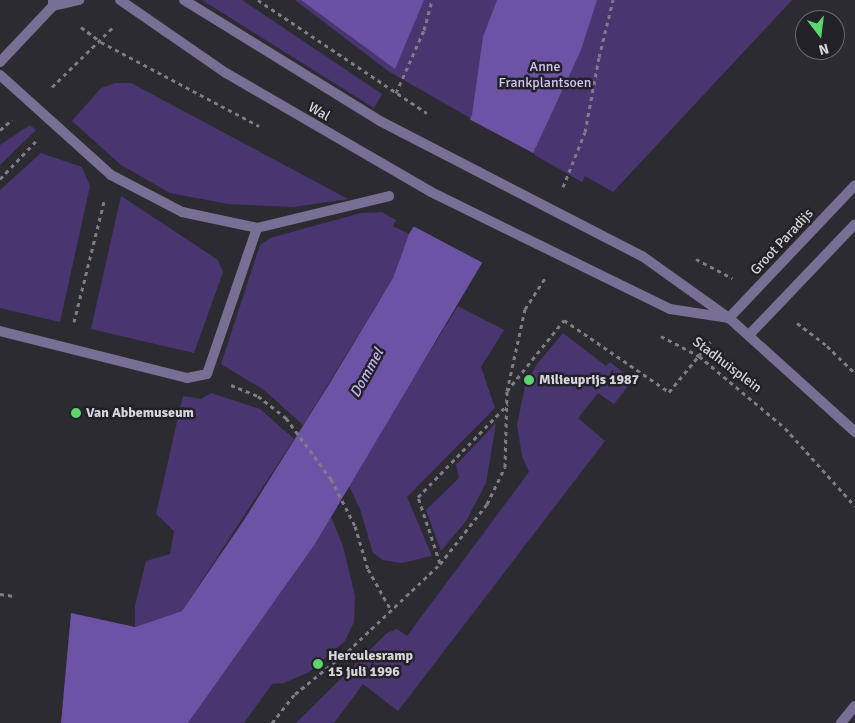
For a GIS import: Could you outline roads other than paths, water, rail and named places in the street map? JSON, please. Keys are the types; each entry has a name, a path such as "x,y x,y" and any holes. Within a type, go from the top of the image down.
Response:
{"street":[{"path":"0,62 53,3 79,0"},
{"name":"Wal","path":"120,0 226,73 431,192 514,232"},
{"name":"Wal","path":"184,0 380,121 642,256 729,318"},
{"path":"0,75 111,175 182,212 257,228 389,196"},
{"name":"Groot Paradijs","path":"729,318 855,185"},
{"path":"749,335 855,224"},
{"path":"0,331 187,378 207,374 257,228"},
{"name":"Stadhuisplein","path":"514,232 670,309 729,318"},
{"path":"729,318 855,432"},
{"path":"841,723 855,706"}],"water":[{"name":"Dommel","path":"497,0 597,0 581,50 482,263 315,544 188,723 61,723 71,613 135,627 182,611 244,520 331,381 393,278 409,234 431,199 472,115 483,37"}],"place":[{"name":"Milieuprijs 1987","path":"529,380"},
{"name":"Van Abbemuseum","path":"76,413"},
{"name":"Herculesramp 15 juli 1996","path":"318,664"}],"park label":[{"name":"Anne Frankplantsoen","path":"545,76"}]}
